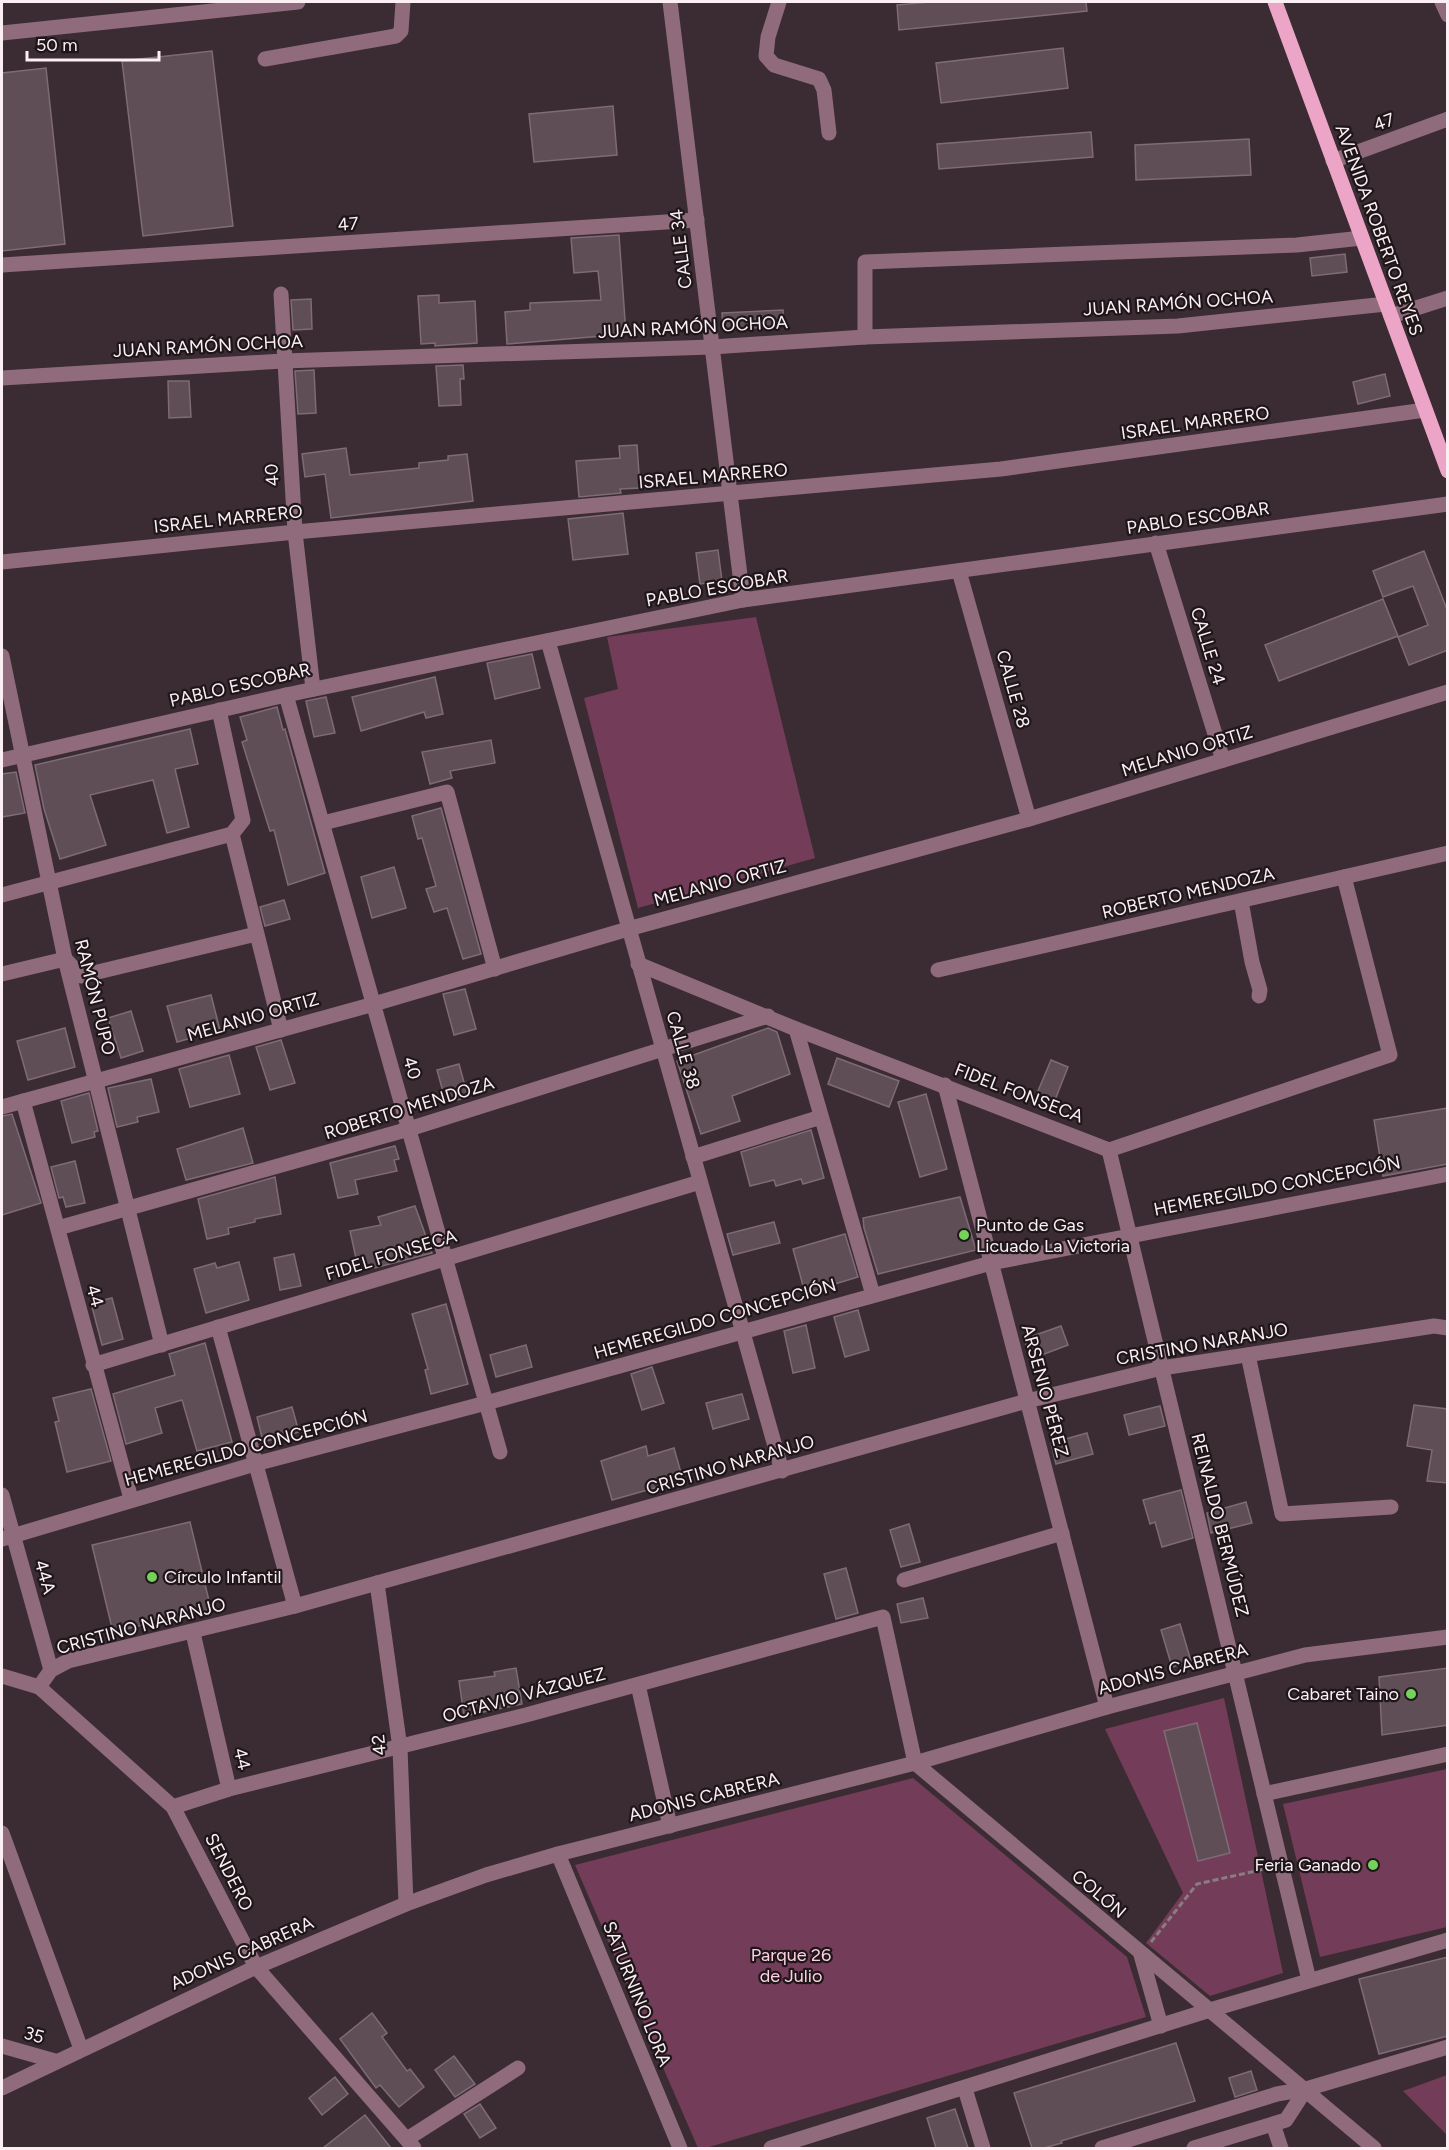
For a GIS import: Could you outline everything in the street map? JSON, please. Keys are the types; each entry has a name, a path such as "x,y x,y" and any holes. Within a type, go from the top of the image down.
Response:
{"main road":[{"name":"AVENIDA ROBERTO REYES","path":"1275,2 1448,471"}],"street":[{"path":"2,33 298,2"},
{"path":"265,60 396,36 401,31 403,2"},
{"name":"CALLE 34","path":"670,2 743,600"},
{"path":"779,2 768,37 766,56 783,69 819,79 824,90 829,133"},
{"path":"1442,2 1448,15"},
{"name":"47","path":"1333,161 1448,119"},
{"name":"47","path":"2,265 697,220"},
{"path":"866,337 865,262 1297,245 1362,238"},
{"name":"40","path":"281,294 283,361 295,532 313,689"},
{"name":"JUAN RAMÓN OCHOA","path":"2,378 283,361 712,347 866,337 1178,326 1388,310 1448,298"},
{"name":"ISRAEL MARRERO","path":"2,562 295,532 1001,469 1425,410"},
{"name":"PABLO ESCOBAR","path":"2,760 313,689 743,600 1448,504"},
{"name":"CALLE 24","path":"1156,543 1223,760"},
{"name":"CALLE 28","path":"959,571 1029,819"},
{"name":"CALLE 38","path":"548,641 782,1471"},
{"name":"RAMÓN PUPO","path":"2,656 65,958 162,1345"},
{"name":"MELANIO ORTIZ","path":"2,1107 374,1004 628,928 1029,819 1448,692"},
{"name":"40","path":"286,695 500,1452"},
{"path":"2,894 232,834 243,820 219,710"},
{"path":"323,823 447,792 495,969"},
{"path":"232,834 281,1030"},
{"name":"ROBERTO MENDOZA","path":"938,970 1448,853"},
{"path":"1109,1150 1390,1055 1344,877"},
{"path":"1241,901 1252,962 1260,990 1259,996"},
{"path":"2,974 65,958 81,976 256,934"},
{"name":"FIDEL FONSECA","path":"638,964 796,1029 1109,1150"},
{"name":"ROBERTO MENDOZA","path":"58,1228 409,1130 768,1016"},
{"path":"796,1029 873,1295"},
{"name":"ARSENIO PÉREZ","path":"945,1085 1107,1707"},
{"name":"44","path":"23,1101 131,1499"},
{"path":"693,1157 821,1117"},
{"name":"REINALDO BERMÚDEZ","path":"1109,1150 1309,1980"},
{"name":"HEMEREGILDO CONCEPCIÓN","path":"7,1537 255,1464 486,1403 991,1263 1130,1234 1448,1174"},
{"name":"FIDEL FONSECA","path":"93,1365 700,1182"},
{"name":"CRISTINO NARANJO","path":"39,1687 51,1670 68,1661 193,1633 295,1606 1027,1401 1162,1368 1434,1326 1448,1328"},
{"path":"218,1327 295,1606"},
{"path":"1248,1355 1282,1514 1391,1507"},
{"name":"44A","path":"2,1495 7,1537 51,1670"},
{"path":"904,1580 1062,1533"},
{"name":"42","path":"377,1583 400,1748 406,1904"},
{"name":"OCTAVIO VÁZQUEZ","path":"173,1807 230,1790 638,1685 883,1617 915,1763"},
{"name":"44","path":"193,1633 230,1790"},
{"name":"ADONIS CABRERA","path":"2,2088 256,1966 406,1904 486,1875 558,1854 915,1763 1107,1707 1305,1655 1448,1637"},
{"name":"SENDERO","path":"2,1676 39,1687 173,1807 256,1966 410,2144"},
{"path":"638,1685 670,1826"},
{"path":"1264,1794 1448,1754"},
{"name":"COLÓN","path":"915,1763 1374,2148"},
{"path":"2,1833 81,2049"},
{"name":"SATURNINO LORA","path":"558,1854 680,2148"},
{"path":"771,2148 965,2089 1210,2010 1448,1940"},
{"path":"1141,1954 1161,2026"},
{"name":"35","path":"2,2046 55,2061"},
{"path":"1102,2148 1277,2094 1306,2089 1448,2048"},
{"path":"410,2144 518,2068"},
{"path":"965,2089 983,2148"},
{"path":"1194,2148 1286,2120 1306,2089"},
{"path":"1274,2124 1281,2148"}],"path":[{"path":"1141,1954 1197,1884 1282,1865"}],"green space":[{"path":"756,617 815,858 638,908 584,698 618,689 607,637"},
{"path":"1224,1698 1283,1973 1210,1996 1146,1943 1183,1893 1105,1729"},
{"name":"Feria Ganado","path":"1447,1769 1447,1927 1320,1957 1283,1804"},
{"name":"Parque 26 de Julio","path":"913,1778 1127,1957 1146,2017 706,2148 698,2148 575,1865"},
{"path":"1448,2075 1447,2135 1403,2091"}],"building":[{"path":"930,2 1086,2 1087,11 899,30 897,5"},
{"path":"1063,48 1068,88 941,103 936,63"},
{"path":"212,51 233,226 143,236 122,61"},
{"path":"46,68 65,244 2,251 2,73"},
{"path":"613,106 617,155 534,162 529,114"},
{"path":"1091,132 1093,157 939,169 937,144"},
{"path":"1249,139 1251,175 1136,180 1135,145"},
{"path":"619,235 626,334 507,344 505,312 530,310 530,303 601,300 598,271 574,273 571,238"},
{"path":"1345,254 1347,272 1312,276 1310,258"},
{"path":"439,295 439,303 475,301 477,343 435,346 435,343 421,344 418,296"},
{"path":"311,299 312,329 293,330 291,300"},
{"path":"783,310 784,326 723,330 722,313"},
{"path":"463,365 464,379 460,379 461,405 439,406 436,366"},
{"path":"314,370 316,413 298,414 295,371"},
{"path":"1385,374 1390,396 1358,404 1353,382"},
{"path":"168,381 189,381 191,417 169,418"},
{"path":"637,445 640,488 620,489 621,493 579,497 576,461 620,458 619,446"},
{"path":"346,448 350,475 419,468 419,463 448,460 448,456 467,454 473,501 331,518 325,474 305,477 302,454"},
{"path":"623,513 628,554 573,560 568,519"},
{"path":"718,550 722,581 700,584 696,553"},
{"path":"1424,551 1448,612 1448,650 1409,665 1398,637 1428,625 1413,586 1383,597 1373,571"},
{"path":"1383,599 1398,636 1279,681 1265,645"},
{"path":"532,654 540,688 495,699 487,663"},
{"path":"435,677 443,714 426,718 424,712 361,731 352,697"},
{"path":"326,697 335,733 314,737 306,701"},
{"path":"277,707 325,873 288,885 274,830 270,831 242,742 247,740 240,717"},
{"path":"190,729 198,764 175,769 189,827 167,833 153,780 90,795 106,845 60,859 44,809 35,765"},
{"path":"491,740 495,763 450,771 452,778 430,784 422,752"},
{"path":"16,772 25,813 2,817 2,774"},
{"path":"441,808 481,954 463,959 447,908 434,912 426,889 436,886 422,838 418,839 412,816"},
{"path":"394,867 406,908 372,918 361,877"},
{"path":"284,900 290,919 265,926 260,907"},
{"path":"465,989 476,1029 454,1035 443,994"},
{"path":"211,995 220,1030 177,1042 167,1006"},
{"path":"131,1011 143,1051 121,1058 108,1018"},
{"path":"65,1028 75,1067 28,1080 17,1041"},
{"path":"768,1028 777,1032 790,1074 732,1096 740,1121 701,1134 677,1061"},
{"path":"281,1040 295,1083 270,1090 256,1047"},
{"path":"229,1055 240,1094 190,1107 179,1069"},
{"path":"837,1058 899,1081 889,1107 828,1084"},
{"path":"1051,1060 1068,1067 1053,1105 1035,1098"},
{"path":"459,1064 468,1097 446,1103 437,1070"},
{"path":"151,1079 159,1112 137,1117 138,1122 117,1127 108,1088"},
{"path":"89,1093 98,1131 94,1132 95,1137 72,1143 61,1101"},
{"path":"926,1094 947,1169 920,1177 898,1102"},
{"path":"1448,1108 1448,1164 1383,1176 1374,1120"},
{"path":"12,1114 41,1203 2,1215 2,1116"},
{"path":"243,1128 253,1163 186,1180 177,1149"},
{"path":"811,1130 824,1178 803,1184 801,1179 776,1186 774,1180 750,1186 741,1152"},
{"path":"395,1146 399,1159 394,1160 397,1171 355,1180 358,1194 338,1198 330,1163"},
{"path":"75,1161 85,1203 66,1207 63,1197 59,1198 51,1167"},
{"path":"275,1177 281,1214 255,1219 255,1222 228,1228 229,1234 207,1239 198,1199"},
{"path":"960,1197 976,1250 878,1274 863,1218"},
{"path":"415,1206 432,1253 359,1272 350,1231 381,1225 378,1217"},
{"path":"774,1222 780,1243 733,1255 727,1234"},
{"path":"845,1234 858,1277 805,1293 793,1249"},
{"path":"294,1254 301,1286 280,1290 274,1258"},
{"path":"239,1262 249,1300 206,1313 194,1269 215,1263 217,1268"},
{"path":"112,1298 123,1339 102,1345 91,1303"},
{"path":"446,1304 468,1384 431,1394 425,1370 428,1369 412,1314"},
{"path":"858,1310 869,1350 845,1357 834,1317"},
{"path":"806,1325 815,1368 793,1373 784,1331"},
{"path":"1061,1326 1068,1345 1031,1359 1024,1339"},
{"path":"205,1343 232,1442 197,1451 182,1400 155,1408 162,1433 126,1444 113,1394 175,1375 169,1354"},
{"path":"526,1345 532,1367 496,1377 490,1355"},
{"path":"652,1367 664,1403 642,1410 631,1374"},
{"path":"91,1389 111,1461 67,1472 55,1422 59,1421 53,1398"},
{"path":"742,1394 749,1419 713,1429 706,1403"},
{"path":"1414,1405 1448,1409 1448,1483 1427,1481 1432,1450 1407,1446"},
{"path":"1160,1406 1165,1426 1129,1435 1124,1415"},
{"path":"292,1407 299,1432 263,1442 257,1417"},
{"path":"1087,1433 1093,1454 1056,1464 1051,1443"},
{"path":"646,1446 648,1456 674,1448 683,1480 612,1500 601,1461"},
{"path":"1181,1490 1193,1538 1162,1547 1155,1522 1150,1524 1143,1500"},
{"path":"1246,1502 1252,1523 1211,1533 1207,1513"},
{"name":"Círculo Infantil","path":"190,1522 211,1609 113,1632 92,1545"},
{"path":"909,1524 920,1562 901,1567 890,1530"},
{"path":"846,1568 858,1613 836,1619 824,1574"},
{"path":"923,1598 928,1618 901,1623 897,1604"},
{"path":"1180,1624 1191,1661 1172,1667 1161,1630"},
{"path":"516,1668 522,1704 464,1716 459,1681 495,1676 494,1672"},
{"path":"1448,1668 1448,1725 1382,1735 1379,1677"},
{"path":"1197,1723 1230,1853 1198,1861 1164,1731"},
{"path":"1448,1957 1448,2036 1379,2054 1359,1979"},
{"path":"372,2013 387,2033 382,2037 407,2071 410,2069 424,2087 399,2107 380,2085 376,2088 340,2039"},
{"path":"1176,2043 1195,2101 1061,2141 1062,2143 1044,2148 1032,2148 1014,2093"},
{"path":"454,2056 475,2084 455,2097 435,2070"},
{"path":"1251,2071 1257,2090 1235,2097 1229,2078"},
{"path":"335,2077 348,2094 322,2115 309,2098"},
{"path":"480,2104 496,2128 480,2138 464,2114"},
{"path":"955,2109 968,2148 936,2148 927,2118"},
{"path":"365,2115 391,2148 323,2148"}],"place":[{"name":"Punto de Gas Licuado La Victoria","path":"964,1235"},
{"name":"Círculo Infantil","path":"152,1577"},
{"name":"Cabaret Taino","path":"1411,1694"},
{"name":"Feria Ganado","path":"1373,1865"}]}
